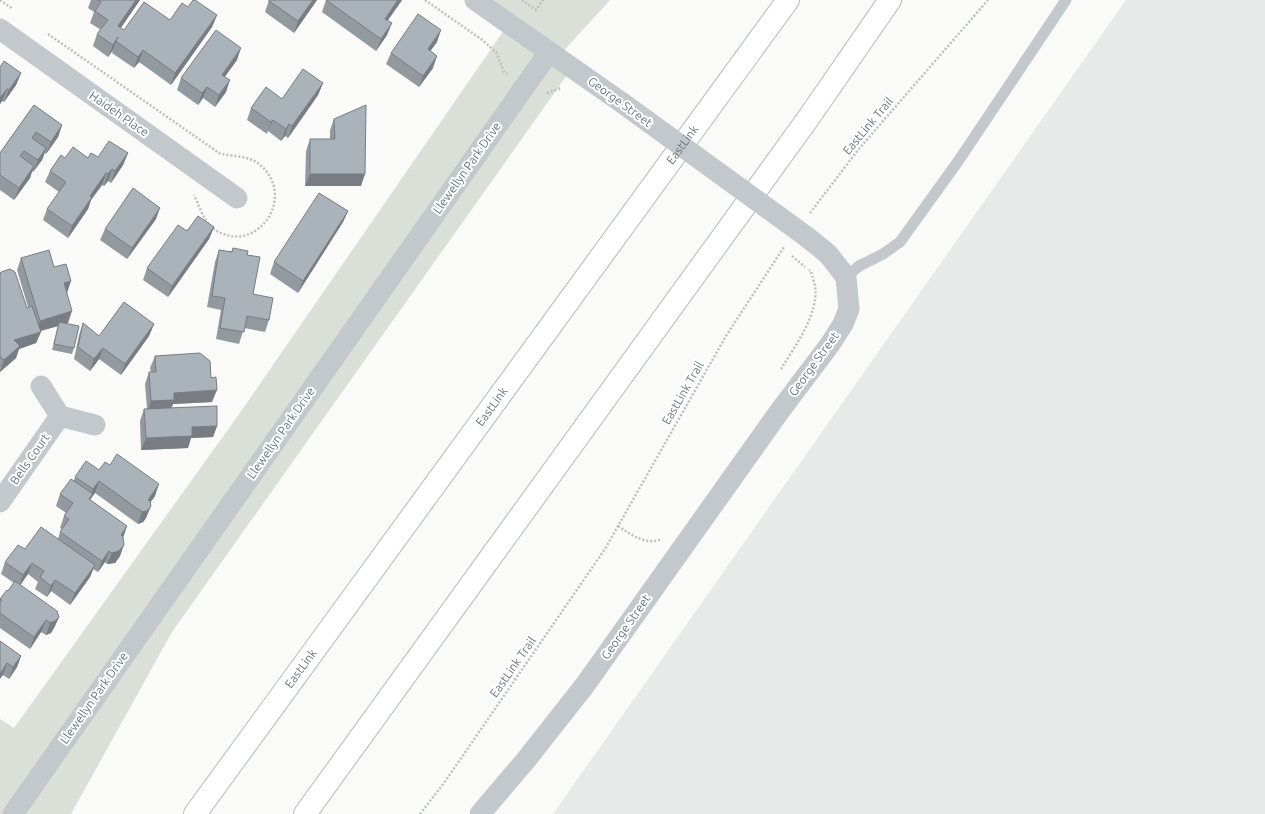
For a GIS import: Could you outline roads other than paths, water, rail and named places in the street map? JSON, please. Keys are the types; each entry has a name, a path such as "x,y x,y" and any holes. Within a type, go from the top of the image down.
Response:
{"highway":[{"name":"EastLink","path":"195,814 788,0"},
{"path":"305,814 807,120 890,0"}],"street":[{"name":"George Street","path":"475,0 806,228 846,277 849,309 843,324 831,343 778,412 586,685 526,760 480,814"},
{"name":"Haideh Place","path":"0,29 237,198"},
{"name":"Llewellyn Park Drive","path":"13,814 549,52"},
{"path":"41,386 60,416 95,425"},
{"name":"Bells Court","path":"0,502 60,416"}],"lane":[{"path":"846,277 859,266 883,254 900,242 959,160 1066,0"}]}
